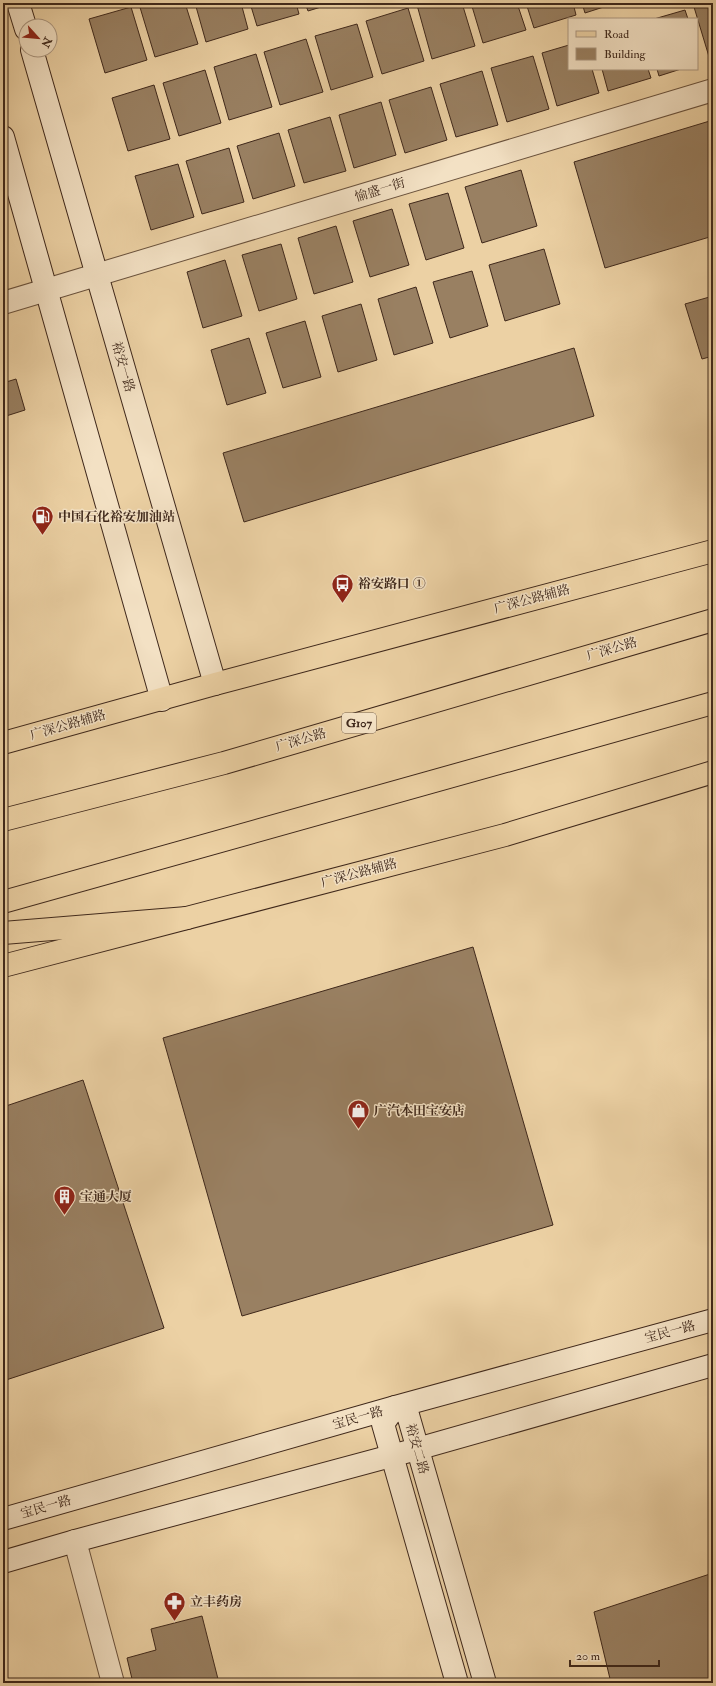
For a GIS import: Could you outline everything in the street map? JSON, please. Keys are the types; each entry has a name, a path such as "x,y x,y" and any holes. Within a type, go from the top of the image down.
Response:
{"main road":[{"path":"18,3 23,18"},
{"name":"裕安一路","path":"34,58 215,684"},
{"name":"愉盛一街","path":"3,303 713,90"},
{"path":"3,137 162,700"},
{"name":"广深公路辅路","path":"3,743 162,700 215,684 713,551"},
{"name":"广深公路","path":"3,820 224,763 713,620"},
{"path":"3,902 713,703"},
{"name":"广深公路辅路","path":"3,966 505,835 713,772"},
{"path":"3,933 187,918"},
{"name":"宝民一路","path":"3,1519 395,1407 713,1320"},
{"path":"3,1562 75,1541 417,1449 713,1365"},
{"name":"裕安二路","path":"457,1683 383,1424 395,1407 408,1415 485,1683"},
{"path":"75,1541 113,1683"}],"building":[{"path":"185,3 198,44 155,57 139,4"},
{"path":"195,3 241,3 248,29 206,42"},
{"path":"250,3 296,3 299,14 257,26"},
{"path":"305,3 334,3 308,11"},
{"path":"425,3 462,3 475,46 432,59 417,5"},
{"path":"471,3 517,3 526,30 483,43"},
{"path":"526,3 573,3 576,15 534,28"},
{"path":"582,3 616,3 585,13"},
{"path":"707,3 713,3 713,59 710,60 698,18 694,7"},
{"path":"131,7 147,60 105,73 89,19"},
{"path":"408,8 424,61 382,74 366,21"},
{"path":"685,10 688,18 657,18"},
{"path":"357,24 373,77 331,90 315,36"},
{"path":"306,39 323,92 280,105 264,52"},
{"path":"568,45 568,70 592,70 599,93 557,106 542,53"},
{"path":"256,54 272,107 229,120 214,67"},
{"path":"533,56 549,109 507,122 491,68"},
{"path":"205,70 221,123 179,136 163,83"},
{"path":"602,70 648,70 651,78 608,91"},
{"path":"657,70 678,70 659,76"},
{"path":"482,71 498,125 456,137 440,84"},
{"path":"154,85 170,139 128,151 112,98"},
{"path":"431,87 447,140 405,153 389,100"},
{"path":"381,102 396,155 354,168 339,115"},
{"path":"330,117 346,171 304,183 288,130"},
{"path":"713,120 713,236 605,268 574,162"},
{"path":"279,133 295,186 253,199 237,146"},
{"path":"229,148 244,202 202,214 186,161"},
{"path":"178,164 194,217 151,230 135,176"},
{"path":"521,170 537,226 482,243 465,187"},
{"path":"448,193 464,248 426,260 409,204"},
{"path":"392,209 409,265 370,277 353,221"},
{"path":"336,226 353,282 314,294 298,238"},
{"path":"281,244 297,299 259,311 242,255"},
{"path":"544,249 560,304 505,321 489,265"},
{"path":"225,260 242,316 203,328 187,272"},
{"path":"472,271 488,326 450,338 433,282"},
{"path":"416,287 433,343 394,355 378,299"},
{"path":"713,296 713,356 702,359 685,304"},
{"path":"361,304 377,360 338,372 322,316"},
{"path":"305,321 321,377 283,388 266,333"},
{"path":"249,338 266,393 227,405 211,350"},
{"path":"574,348 594,416 244,522 223,453"},
{"path":"16,379 25,410 3,417 3,383"},
{"name":"广汽本田宝安店","path":"473,947 553,1225 242,1316 163,1038"},
{"name":"宝通大厦","path":"83,1080 164,1328 3,1381 3,1107"},
{"path":"713,1573 713,1683 611,1683 594,1612"},
{"path":"202,1616 219,1683 133,1683 127,1658 156,1650 151,1629"}],"place":[{"name":"中国石化裕安加油站","path":"43,536"},
{"name":"裕安路口 ①","path":"343,604"},
{"name":"广汽本田宝安店","path":"358,1130"},
{"name":"宝通大厦","path":"65,1216"},
{"name":"立丰药房","path":"174,1622"}]}
